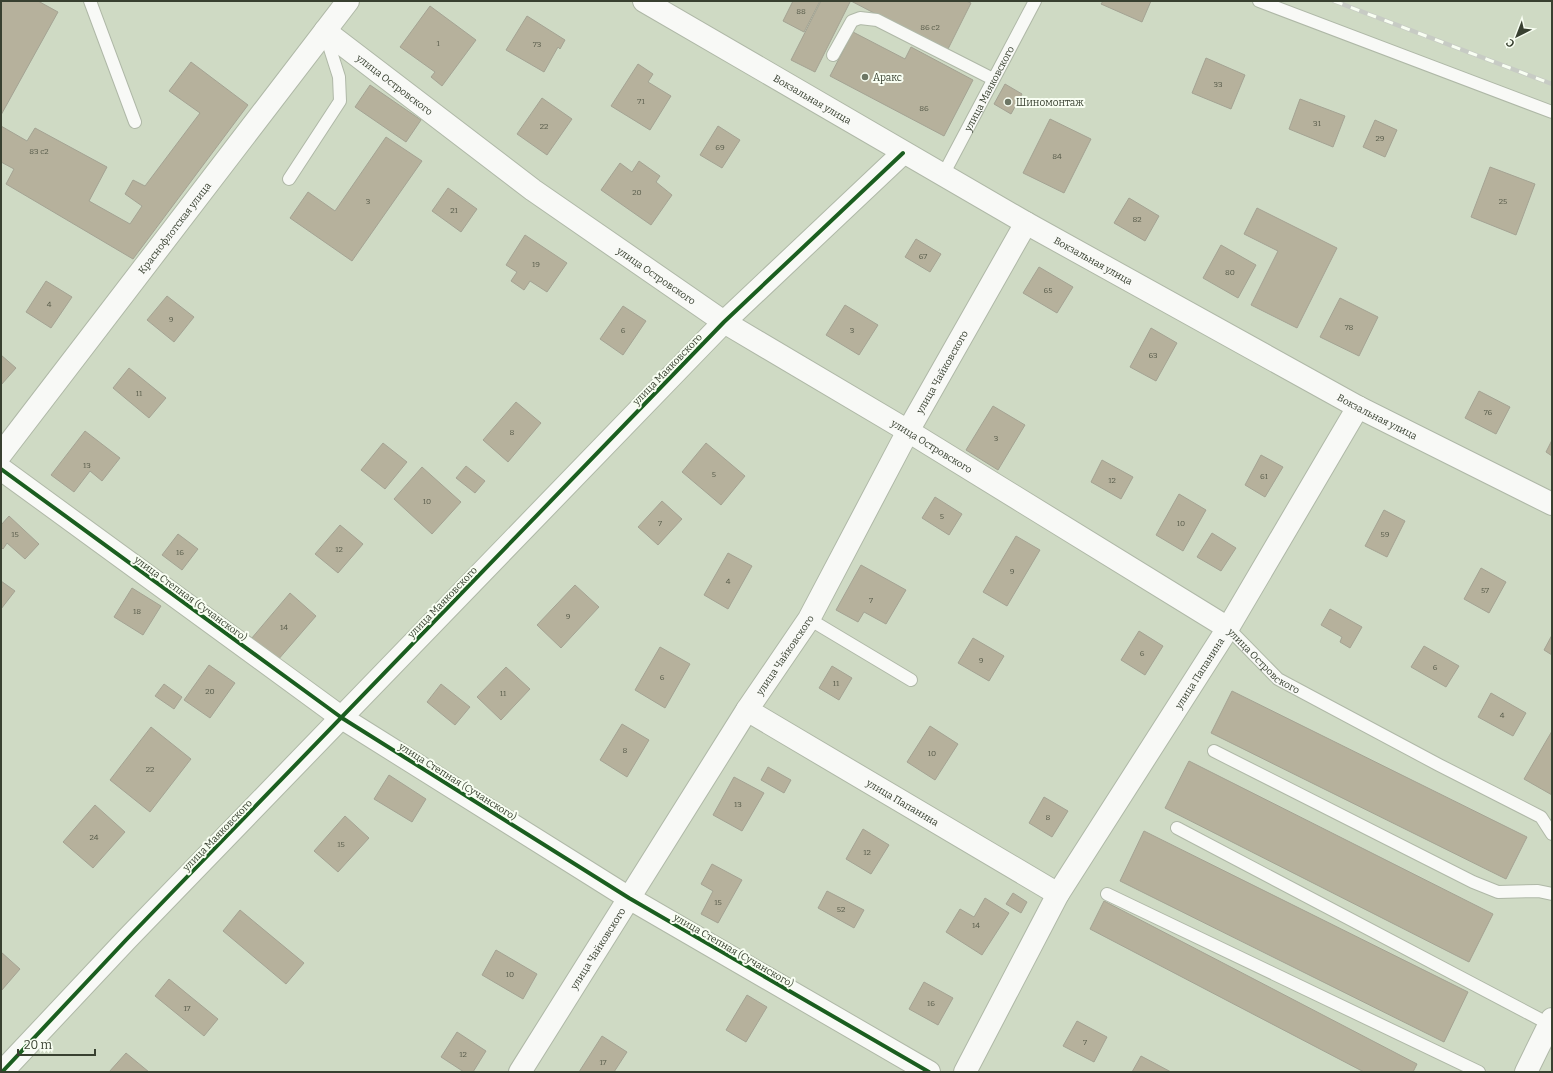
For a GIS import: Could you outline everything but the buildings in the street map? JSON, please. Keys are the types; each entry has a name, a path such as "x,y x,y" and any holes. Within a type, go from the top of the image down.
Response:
{"street":[{"name":"Краснофлотская улица","path":"1,454 348,1"},
{"name":"Вокзальная улица","path":"644,1 903,153 1026,223 1358,407 1552,504"},
{"name":"улица Островского","path":"325,31 533,190 724,322 908,431 1228,628"},
{"name":"улица Маяковского","path":"2,1072 126,940 724,322 903,153"},
{"name":"улица Чайковского","path":"520,1072 747,710 809,619 908,431 1026,223"},
{"name":"улица Папанина","path":"965,1072 1058,894 1228,628 1358,407"},
{"name":"улица Степная (Сучанского)","path":"1,470 342,718 629,898 929,1072"},
{"name":"улица Папанина","path":"747,710 1058,894"},
{"path":"1526,1072 1551,1022"}],"lane":[{"path":"90,1 135,122"},
{"name":"улица Маяковского","path":"943,175 1035,1"},
{"path":"1259,1 1552,112"},
{"path":"833,55 852,21 860,18 877,20 993,79"},
{"path":"289,179 340,101 339,77 325,31"},
{"path":"809,619 911,680"},
{"name":"улица Островского","path":"1228,628 1278,679 1439,765 1541,817 1552,834"},
{"path":"1214,751 1473,882 1498,892 1538,891 1552,894"},
{"path":"1177,828 1551,1022"},
{"path":"1107,894 1479,1072"}],"railway":[{"path":"1334,1 1552,84"}],"cycle path":[{"path":"2,1072 126,940 724,322 903,153"},
{"path":"1,469 342,718 629,898 929,1072"}],"place":[{"name":"Аракс","path":"865,77"},
{"name":"Шиномонтаж","path":"1008,102"}]}
